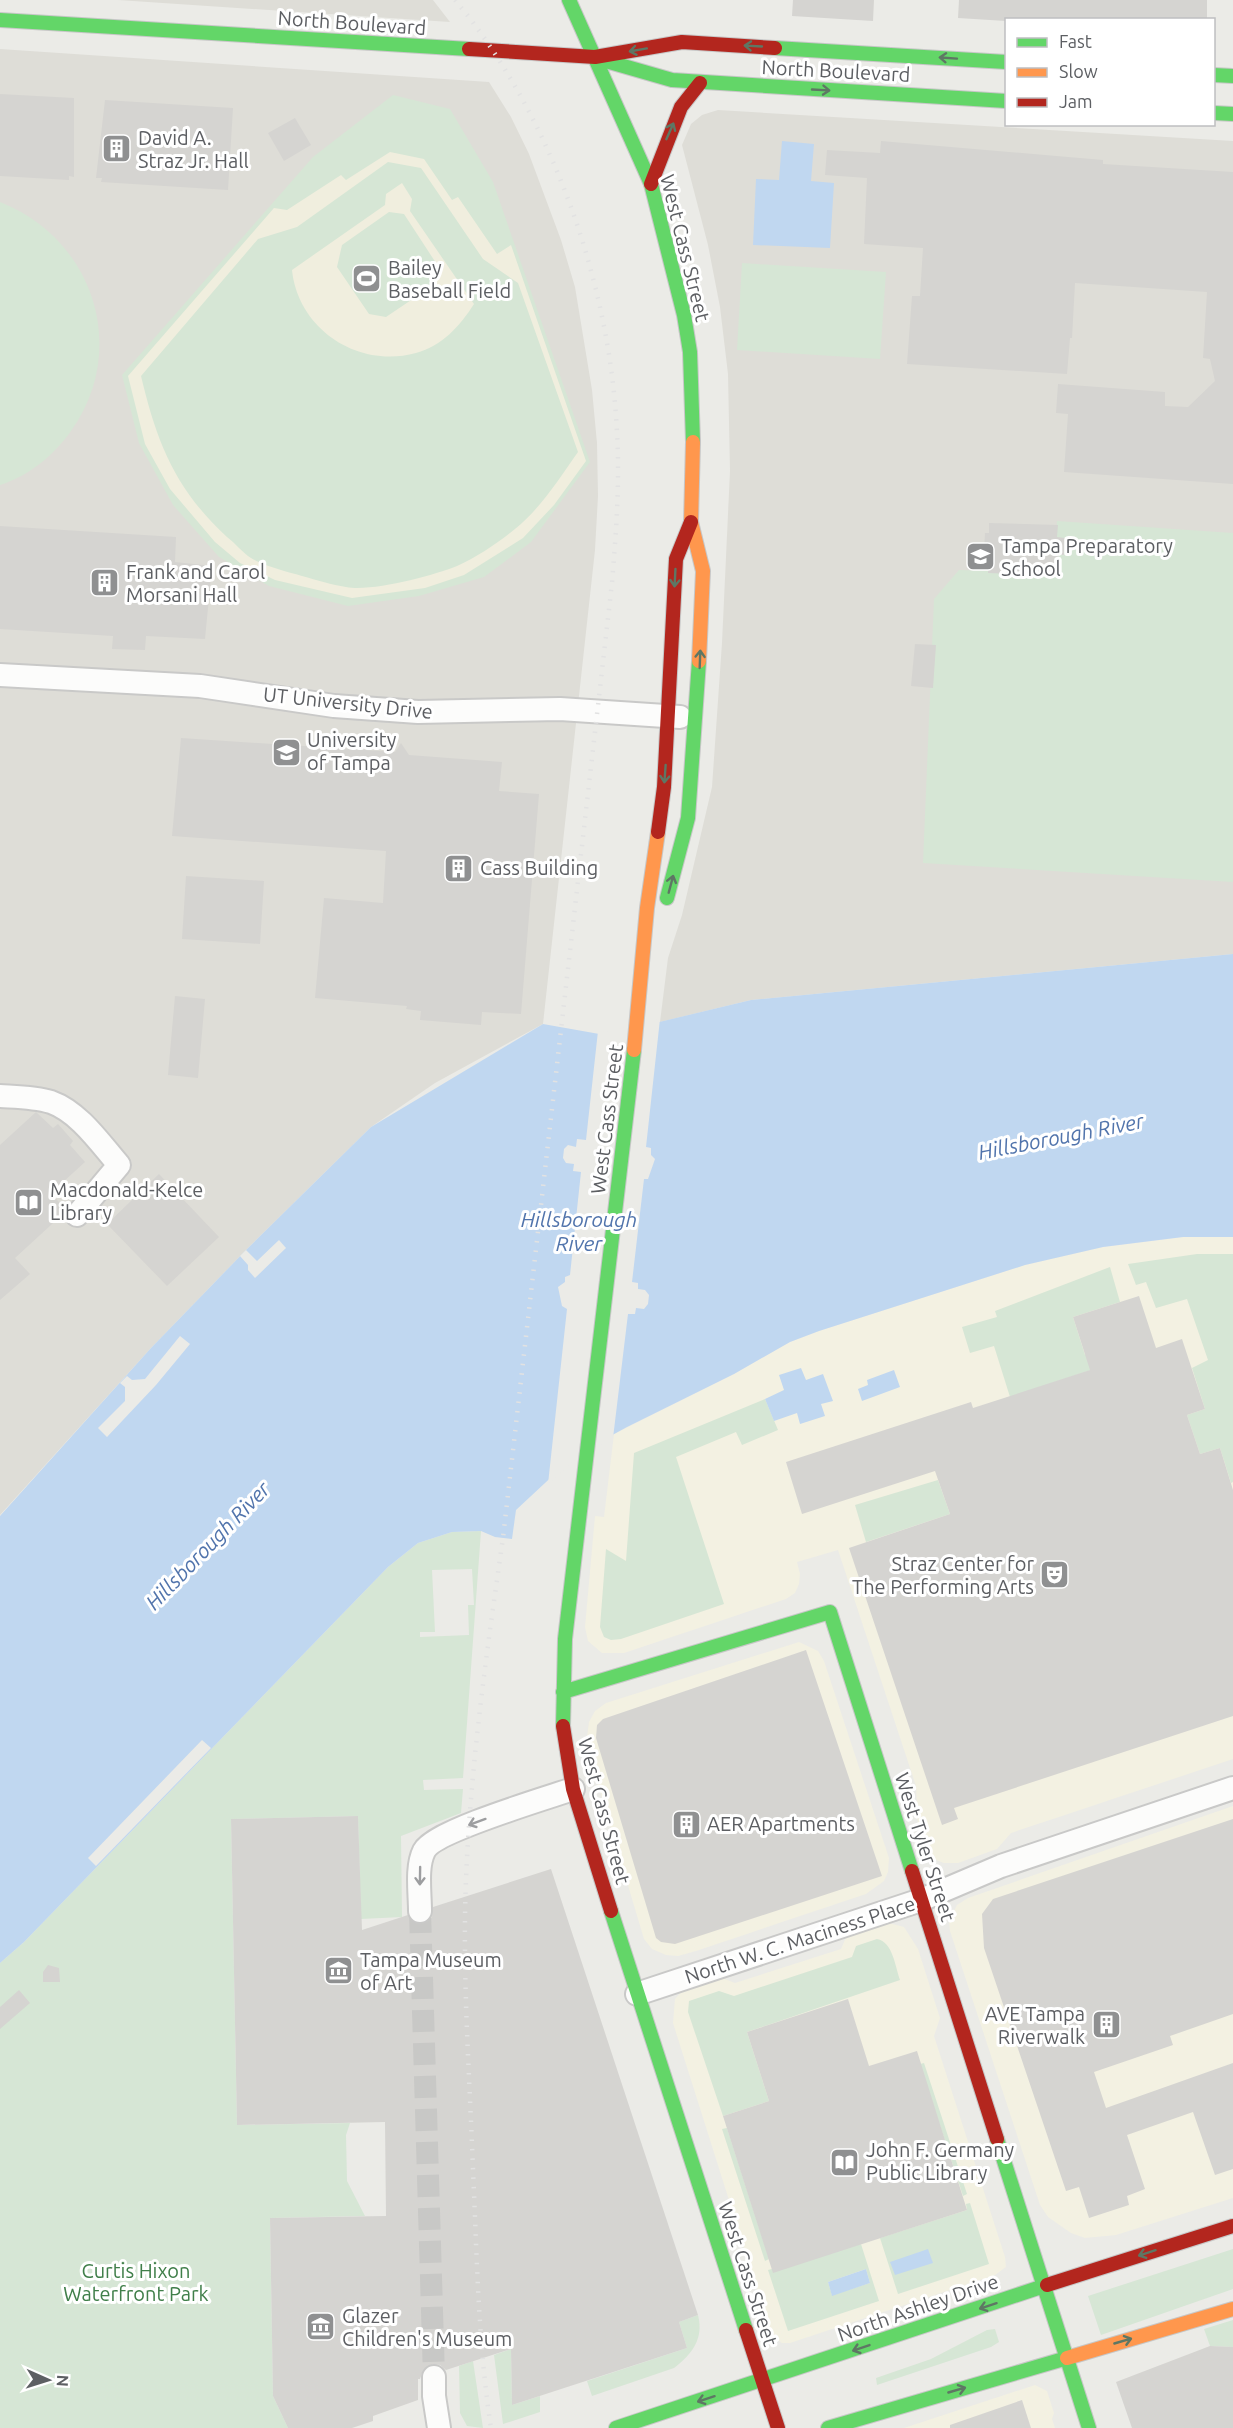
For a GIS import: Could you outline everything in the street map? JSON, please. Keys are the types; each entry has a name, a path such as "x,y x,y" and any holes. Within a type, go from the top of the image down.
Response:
{"main road":[{"name":"West Cass Street","path":"569,0 651,184 684,315 690,352 693,418 691,522 703,571 697,718 688,818 640,1002"},
{"name":"North Boulevard","path":"0,20 595,57 672,80 699,83 1005,101"},
{"name":"North Boulevard","path":"595,57 682,42 1005,62"},
{"path":"651,184 681,107 699,83"},
{"path":"1215,113 1233,114"},
{"name":"West Cass Street","path":"691,522 676,559 664,787 647,908 640,1002 565,1639 563,1732 573,1789 778,2428"},
{"name":"West Tyler Street","path":"563,1692 830,1612 1089,2428"},
{"name":"North Ashley Drive","path":"616,2428 1043,2286 1233,2226"},
{"path":"828,2428 1233,2309"}],"street":[{"name":"UT University Drive","path":"0,675 200,686 334,706 418,712 560,709 697,718"},
{"path":"0,1096 40,1100 61,1107 90,1132 119,1165 77,1215"},
{"name":"North W. C. Maciness Place","path":"637,1994 921,1900 1001,1866 1233,1788"},
{"path":"420,1911 421,1862 423,1851 429,1843 469,1825 573,1789"},
{"path":"434,2377 434,2396 439,2428"}],"shaded area":[{"path":"118,0 433,0 450,22"},
{"name":"University of Tampa","path":"0,49 489,82 511,117 529,154 561,240 575,287 592,390 597,443 598,496 595,550 543,1024 435,1083 371,1127 248,1248 151,1348 0,1515"},
{"name":"Tampa Preparatory School","path":"718,110 1233,141 1233,954 751,1000 660,1022 668,958 682,915 712,787 722,643 730,471 728,374 720,307 708,245 682,145 691,124 702,115"},
{"path":"1183,1237 1233,1237 1233,1759 1011,1833 997,1849 958,1863 944,1863 936,1860 924,1845 918,1827 916,1786 838,1550 797,1562 800,1574 799,1584 795,1593 786,1599 624,1653 602,1653 588,1641 585,1627 595,1516 604,1517 614,1434 734,1374 790,1342 819,1331 1025,1265 1103,1247"},
{"path":"799,1642 818,1651 824,1661 889,1858 888,1872 884,1881 866,1894 696,1951 678,1956 666,1955 652,1949 644,1939 590,1758 587,1737 589,1722 595,1711 606,1703"},
{"name":"AVE Tampa Riverwalk","path":"1233,1806 1233,2198 1116,2235 1085,2238 1071,2233 1048,2217 1040,2205 950,1931 949,1921 957,1905 968,1898"},
{"path":"885,1922 904,1927 918,1949 940,2018 934,2036 1005,2257 1006,2267 995,2275 790,2343 782,2343 772,2336 673,2023 675,1999 685,1988 720,1977 735,1983 841,1949 847,1935"},
{"path":"1035,2385 1047,2391 1054,2413 1052,2419 1055,2428 904,2428"}],"green space":[{"name":"Bailey Baseball Field","path":"393,95 450,109 493,182 590,462 531,542 484,577 419,596 348,606 269,586 219,557 173,505 139,443 122,375 313,157"},
{"path":"0,202 32,219 59,241 79,269 92,299 99,332 98,366 89,399 71,431 40,464 0,485"},
{"path":"742,263 886,272 880,359 737,350"},
{"path":"1057,521 1233,533 1233,882 923,863 934,599 959,570 1054,573"},
{"path":"1197,1254 1233,1254 1233,1482 1231,1483 1220,1448 1200,1454 1187,1415 1205,1409 1192,1368 1208,1360 1187,1299 1156,1308 1146,1282 1136,1285 1128,1264"},
{"path":"1110,1267 1120,1302 1073,1317 1085,1355 1139,1354 1010,1397 994,1346 970,1353 962,1327 997,1317 995,1311"},
{"path":"765,1399 778,1430 742,1445 736,1432 676,1457 724,1604 621,1639 611,1640 604,1637 600,1627 606,1549 626,1561 634,1453"},
{"path":"938,1480 950,1514 866,1542 855,1505"},
{"name":"Curtis Hixon Waterfront Park","path":"481,1531 463,1778 423,1780 424,1790 463,1789 461,1813 401,1836 402,1917 361,1919 358,1816 231,1819 237,2125 350,2123 346,2135 347,2181 365,2216 270,2218 273,2396 288,2428 0,2428 0,1963 24,1942 388,1567 418,1543 452,1532","holes":["472,1569 474,1605 468,1605 469,1635 420,1637 420,1632 435,1632 432,1570"]},
{"path":"877,1939 887,1945 890,1950 900,1980 747,2032 769,2101 723,2116 688,2012 689,2001 719,1991 734,1996 852,1957 856,1946"},
{"path":"924,2063 967,2194 963,2196 920,2064"},
{"path":"727,2128 769,2259 765,2261 722,2129"},
{"path":"970,2203 989,2264 898,2294 880,2238 967,2210 966,2204"},
{"path":"861,2244 879,2301 788,2331 768,2270","holes":["866,2269 870,2283 832,2295 828,2282"]},
{"path":"1233,2249 1233,2289 1101,2335 1088,2296"},
{"path":"698,2315 698,2339 691,2351 674,2368 592,2396 587,2381 687,2348 679,2322"},
{"path":"1233,2320 1233,2347 1210,2346 1204,2329"},
{"path":"995,2329 999,2342 991,2347 877,2385 876,2378 931,2359 987,2330"},
{"path":"511,2349 512,2405 540,2396 540,2412 503,2424 494,2355"},
{"path":"473,2361 483,2428 467,2426 460,2413 459,2366"}],"sand":[{"path":"390,152 424,159 452,200 458,197 497,254 511,245 586,461 554,505 523,538 464,575 425,588 352,598 275,580 240,563 215,542 170,489 145,444 128,376 274,208 287,210 341,175 346,180","holes":["388,162 421,168 483,259 518,283 578,452 549,493 524,521 487,549 446,570 402,582 357,588 330,584 263,564 248,556 227,537 209,519 181,483 170,464 154,423 141,376 258,239 297,227"]},
{"path":"402,183 412,199 410,211 474,304 463,320 442,340 416,353 394,356 373,355 334,340 306,310 297,291 292,270 385,205 386,194","holes":["389,212 404,214 436,263 432,286 386,317 369,314 337,267 342,245"]}],"water":[{"path":"782,141 814,144 811,181 834,183 830,248 753,245 756,179 779,180"},
{"name":"Hillsborough River","path":"1233,954 1233,1237 1183,1237 1103,1247 1025,1265 819,1331 790,1342 734,1374 574,1456 516,1510 512,1539 495,1537 481,1531 452,1532 418,1543 388,1567 24,1942 0,1963 0,1516 151,1348 248,1248 371,1127 543,1024 605,1035 751,1000"},
{"path":"801,1368 806,1380 823,1374 833,1401 821,1404 825,1416 800,1424 797,1413 774,1421 765,1399 784,1390 779,1375"},
{"path":"894,1370 900,1387 862,1401 858,1389 868,1385 867,1380"},
{"path":"928,2249 933,2263 895,2275 890,2262"},
{"path":"866,2269 870,2283 832,2296 828,2282"}],"pier":[{"path":"660,1019 646,1147 651,1148 651,1155 655,1159 648,1179 644,1179 632,1282 638,1283 638,1289 645,1290 649,1295 648,1304 644,1309 636,1308 635,1314 628,1314 613,1438 576,1459 548,1484 567,1309 562,1306 558,1287 565,1282 565,1277 570,1275 581,1172 573,1171 574,1164 566,1163 563,1158 564,1149 568,1145 576,1147 577,1139 586,1140 598,1031 604,1032"},
{"path":"279,1240 286,1248 255,1278 240,1256 246,1250 257,1261"},
{"path":"180,1336 190,1344 156,1385 107,1437 98,1428 125,1401 125,1387 120,1383 127,1376 132,1380 145,1379"},
{"path":"202,1740 211,1748 96,1866 88,1858"}],"building":[{"path":"793,0 874,0 873,21 792,16"},
{"path":"959,0 1207,0 1207,18 1005,18 1005,21 958,18"},
{"path":"0,94 74,98 74,177 69,176 69,180 0,176"},
{"path":"105,100 233,108 228,190 101,182 102,178 96,178"},
{"path":"295,118 311,145 284,161 268,133"},
{"path":"881,141 1103,160 1103,164 1233,172 1233,484 1064,472 1068,414 1056,413 1058,384 1165,392 1165,406 1188,407 1215,381 1210,359 1203,358 1207,292 1075,283 1072,338 1070,338 1067,374 907,364 912,296 920,296 923,248 864,244 867,178 825,175 827,150 880,153"},
{"path":"989,523 1058,525 1057,537 1065,538 1064,555 1059,555 1058,570 1039,569 1039,575 988,573 989,552 984,552 985,533 989,533"},
{"name":"Frank and Carol Morsani Hall","path":"0,526 176,537 175,562 212,566 205,639 146,636 145,650 112,649 113,636 0,629"},
{"path":"915,644 936,645 933,688 911,686"},
{"name":"Cass Building","path":"181,738 395,752 401,743 409,755 502,762 499,791 539,794 521,1014 482,1012 481,1025 420,1020 421,1011 406,1009 407,1006 315,998 324,898 383,903 386,851 172,836"},
{"path":"186,876 264,881 260,944 182,939"},
{"path":"175,996 205,999 198,1078 168,1075"},
{"name":"Macdonald-Kelce Library","path":"36,1112 53,1128 58,1124 73,1141 70,1145 85,1162 51,1193 65,1209 64,1213 15,1258 30,1274 0,1300 0,1145"},
{"path":"159,1174 219,1237 167,1286 107,1224"},
{"name":"Straz Center for The Performing Arts","path":"1139,1296 1156,1348 1182,1339 1205,1409 1187,1415 1200,1454 1220,1448 1233,1490 1233,1716 954,1808 958,1819 942,1825 849,1548 950,1514 935,1471 802,1514 786,1462 971,1402 973,1408 1090,1370 1073,1317"},
{"path":"806,1650 882,1876 675,1944 661,1942 656,1938 596,1738 597,1725 603,1719"},
{"path":"358,1816 362,1930 408,1915 414,1923 426,1923 432,1917 433,1907 551,1869 698,2315 679,2322 687,2348 512,2405 511,2349 446,2370 440,2365 433,2364 423,2370 418,2379 418,2400 373,2416 373,2421 352,2428 288,2428 273,2396 270,2218 386,2216 385,2122 237,2125 231,1819"},
{"name":"AVE Tampa Riverwalk","path":"1233,1819 1233,2014 1170,2036 1173,2045 1094,2072 1106,2108 1233,2063 1233,2169 1215,2175 1193,2112 1127,2135 1145,2189 1127,2196 1129,2205 1089,2218 1079,2187 1066,2191 984,1948 982,1914 993,1899"},
{"path":"48,1965 59,1968 60,1982 43,1982 43,1972"},
{"path":"19,1990 30,2003 0,2029 0,2007"},
{"name":"John F. Germany Public Library","path":"848,1999 869,2066 917,2051 967,2210 773,2273 723,2116 769,2101 747,2032"},
{"path":"1210,2346 1233,2347 1233,2428 1132,2428 1116,2382"},
{"path":"1022,2400 1031,2428 950,2428 950,2425"}],"tunnel":[{"path":"420,1911 434,2377"}],"railway":[{"path":"455,0 490,46 520,96 547,148 570,204 588,261 602,318 612,376 618,452 612,583 503,1538 478,1727 469,1822 465,1917 466,2012 479,2299 483,2364 491,2428"}],"traffic: fast":[{"path":"569,0 651,184 684,315 690,352 693,442"},
{"path":"0,20 469,49"},
{"path":"775,48 1005,62"},
{"path":"599,59 672,80 1005,101"},
{"path":"1215,75 1233,76"},
{"path":"1215,113 1233,114"},
{"path":"667,898 688,818 699,661"},
{"path":"563,1726 565,1639 634,1050"},
{"path":"563,1692 830,1612 912,1871"},
{"path":"611,1911 746,2330"},
{"path":"997,2139 1089,2428"},
{"path":"616,2428 1047,2285"},
{"path":"828,2428 1067,2358"}],"traffic: slow":[{"path":"693,442 691,522 703,571 699,661"},
{"path":"634,1050 647,908 658,832"},
{"path":"1067,2358 1233,2309"}],"traffic: jam":[{"path":"469,49 595,57 682,42 775,48"},
{"path":"651,184 681,107 700,83"},
{"path":"658,832 664,787 676,559 691,522"},
{"path":"563,1726 573,1789 611,1911"},
{"path":"912,1871 997,2139"},
{"path":"1047,2285 1233,2226"},
{"path":"746,2330 778,2428"}],"place":[{"name":"David A. Straz Jr. Hall","path":"117,149"},
{"name":"Bailey Baseball Field","path":"367,279"},
{"name":"Tampa Preparatory School","path":"980,557"},
{"name":"Frank and Carol Morsani Hall","path":"105,583"},
{"name":"University of Tampa","path":"286,752"},
{"name":"Cass Building","path":"459,868"},
{"name":"Macdonald-Kelce Library","path":"29,1202"},
{"name":"Straz Center for The Performing Arts","path":"1055,1575"},
{"name":"AER Apartments","path":"686,1824"},
{"name":"Tampa Museum of Art","path":"339,1971"},
{"name":"AVE Tampa Riverwalk","path":"1106,2025"},
{"name":"John F. Germany Public Library","path":"845,2162"},
{"name":"Glazer Children's Museum","path":"321,2327"}]}
